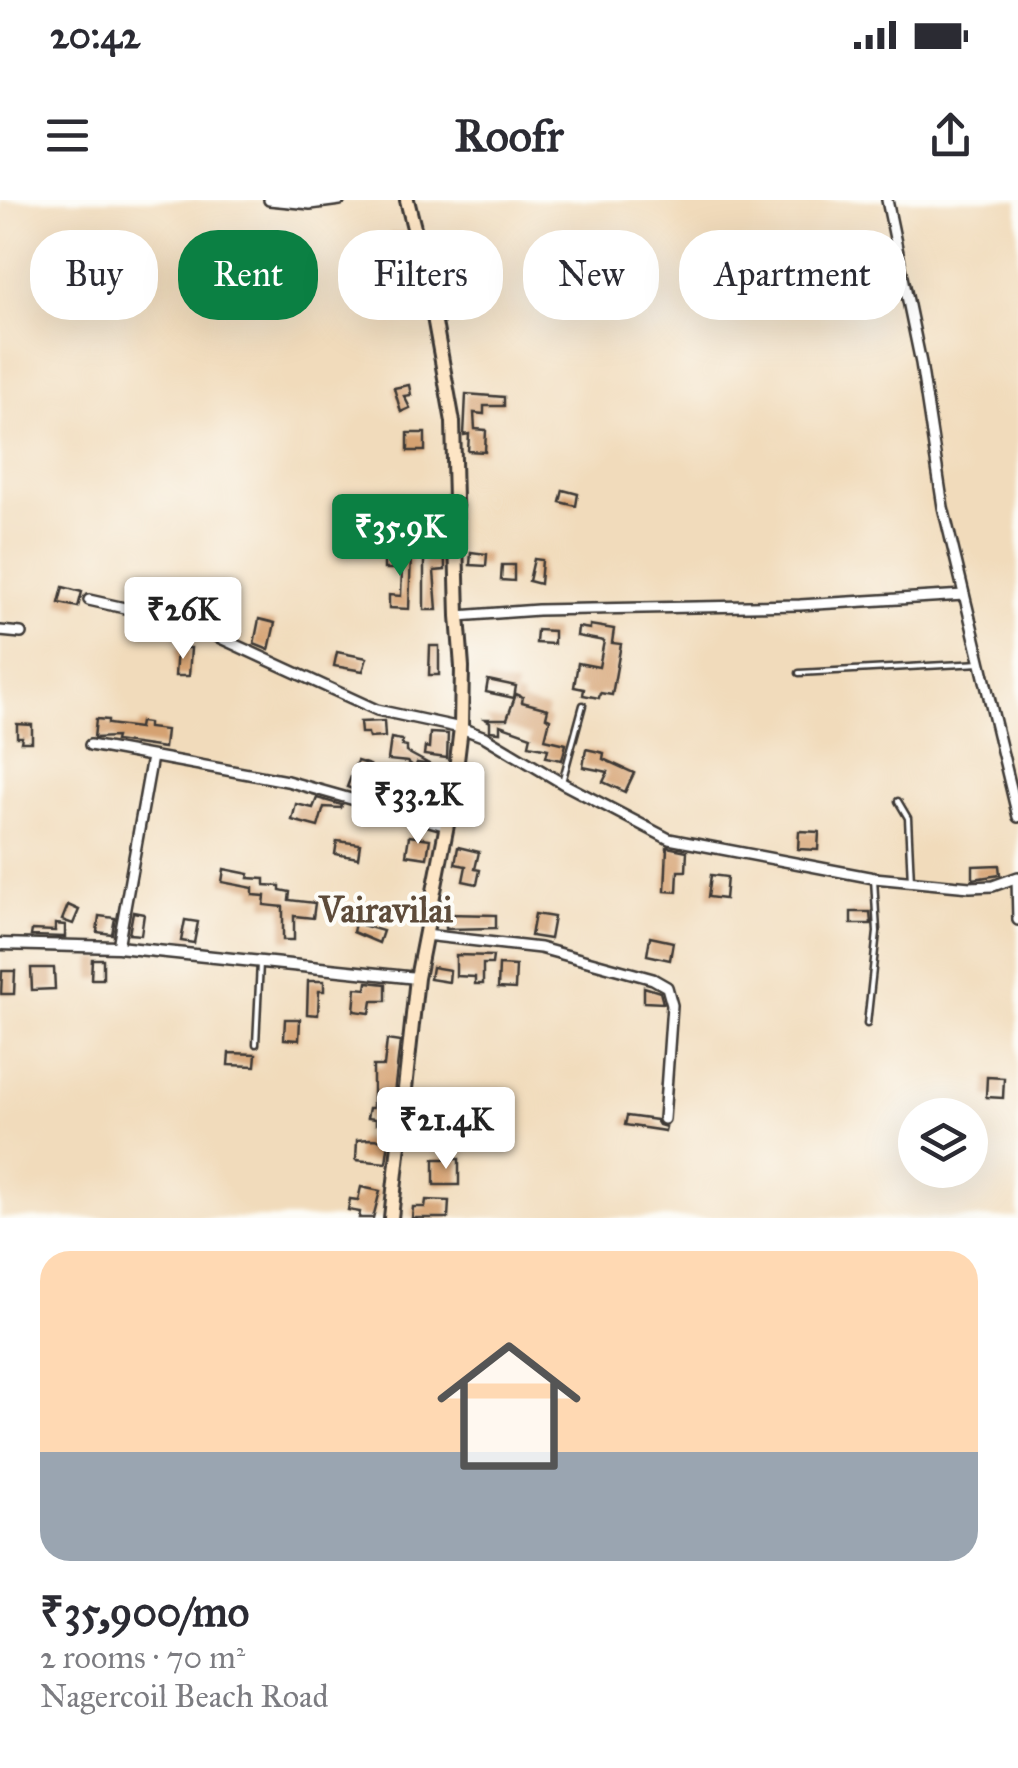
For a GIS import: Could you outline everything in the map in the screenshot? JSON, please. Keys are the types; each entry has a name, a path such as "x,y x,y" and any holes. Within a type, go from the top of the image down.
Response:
{"main road":[{"path":"391,1218 417,978 447,826 461,728 462,667 453,422 428,284 407,200"}],"street":[{"path":"269,200 310,204 340,200"},
{"path":"888,200 921,363 943,507 1018,817"},
{"path":"458,616 538,610 800,605 964,595"},
{"path":"89,600 205,631 377,710 461,728 669,838 874,878 981,886 1018,878 1018,920"},
{"path":"0,631 21,633"},
{"path":"90,746 288,782 447,826"},
{"path":"118,947 152,756"},
{"path":"425,935 540,948 653,978 667,987 672,1005 664,1119"},
{"path":"0,944 118,947 417,978"}],"lane":[{"path":"798,673 981,663"},
{"path":"562,783 584,704"},
{"path":"898,801 908,818 911,882"},
{"path":"867,1024 878,932 874,878"},
{"path":"256,1044 260,963"}],"building":[{"path":"409,385 411,395 404,396 410,408 401,412 394,388"},
{"path":"466,394 504,397 504,406 484,406 484,414 474,413 475,429 486,430 485,452 468,451 469,434 464,435"},
{"path":"408,433 425,433 425,451 408,451"},
{"path":"563,490 578,494 576,506 560,502"},
{"path":"432,511 444,512 445,570 434,571 437,610 424,610 424,553 435,553"},
{"path":"471,552 487,554 486,566 470,565"},
{"path":"384,554 411,554 409,609 389,608 389,595 401,596 402,569 384,569"},
{"path":"534,559 542,560 540,584 529,581"},
{"path":"502,565 514,565 514,581 501,580"},
{"path":"63,587 82,592 78,607 59,603"},
{"path":"259,619 275,623 269,650 254,644"},
{"path":"590,625 614,629 612,643 621,644 612,695 600,693 599,698 583,695 584,689 574,687 578,663 599,667 604,641 577,636 578,627 590,629"},
{"path":"537,630 554,631 554,644 536,643"},
{"path":"430,646 439,646 439,675 429,675"},
{"path":"177,648 191,648 189,676 175,676"},
{"path":"337,652 367,658 363,671 334,666"},
{"path":"488,680 516,686 514,698 486,692"},
{"path":"516,694 523,697 522,702 548,709 545,739 566,744 562,760 546,757 548,749 529,745 531,736 500,725 500,732 490,731 490,722 485,719 507,719"},
{"path":"96,719 139,728 140,722 148,723 148,728 166,730 164,748 115,741 116,737 94,738"},
{"path":"384,721 385,737 369,738 368,733 361,733 360,722"},
{"path":"17,724 32,725 32,742 21,742"},
{"path":"430,733 448,734 447,758 424,755"},
{"path":"391,738 402,740 407,752 431,765 417,763 415,768 408,762 388,760"},
{"path":"586,749 604,753 603,759 634,773 625,792 603,782 608,772 583,767"},
{"path":"357,761 370,765 366,777 381,779 378,798 347,787"},
{"path":"397,782 430,784 430,813 422,810 422,805 396,803"},
{"path":"317,798 342,805 341,808 324,807 318,827 292,820 296,804 313,808"},
{"path":"799,831 819,832 818,850 798,849"},
{"path":"409,836 430,839 427,858 406,855"},
{"path":"337,841 360,844 358,858 335,854"},
{"path":"458,847 479,852 477,884 463,881 466,866 455,864"},
{"path":"667,847 687,851 686,871 678,871 677,892 665,891"},
{"path":"999,865 1000,875 973,879 973,866"},
{"path":"224,869 249,874 248,878 265,879 265,885 280,886 280,890 290,892 289,900 315,903 313,918 294,916 294,940 283,940 283,907 264,905 265,896 253,895 253,888 222,882"},
{"path":"711,875 727,877 725,899 708,897"},
{"path":"68,905 79,910 73,924 62,920"},
{"path":"133,912 144,914 141,935 129,934"},
{"path":"851,912 870,912 871,924 851,924"},
{"path":"446,914 496,915 496,928 446,929"},
{"path":"535,914 554,917 550,939 531,936"},
{"path":"99,916 115,918 112,934 97,932"},
{"path":"185,920 198,922 194,943 181,941"},
{"path":"355,923 383,931 379,943 353,932"},
{"path":"55,924 65,925 65,937 31,936 32,930 55,931"},
{"path":"650,937 673,942 670,960 647,955"},
{"path":"456,955 493,956 492,964 483,964 483,984 475,984 475,977 456,976"},
{"path":"92,959 103,959 103,979 91,979"},
{"path":"499,965 516,966 515,989 498,988"},
{"path":"432,967 450,970 449,982 430,979"},
{"path":"31,968 54,968 55,989 32,990"},
{"path":"2,971 15,971 14,994 1,994"},
{"path":"308,981 324,981 324,991 319,991 318,1015 307,1014"},
{"path":"367,982 386,984 386,1001 372,1001 370,1013 354,1011 356,988 366,989"},
{"path":"644,987 660,992 663,1003 644,1002"},
{"path":"285,1019 300,1019 299,1040 284,1039"},
{"path":"387,1040 400,1042 393,1103 388,1103 388,1124 376,1124 376,1119 367,1118 369,1108 373,1108 373,1066 384,1066"},
{"path":"229,1053 256,1054 255,1066 228,1065"},
{"path":"987,1077 1004,1078 1003,1098 986,1097"},
{"path":"627,1116 656,1120 666,1127 665,1131 625,1125"},
{"path":"357,1140 389,1140 386,1163 356,1160"},
{"path":"434,1159 459,1159 459,1185 434,1185"},
{"path":"361,1187 380,1191 373,1218 359,1218 360,1212 348,1210 350,1199 358,1200"},
{"path":"426,1200 449,1201 448,1218 412,1218 413,1207 425,1207"}],"district":[{"name":"Vairavilai","path":"386,910"}]}
